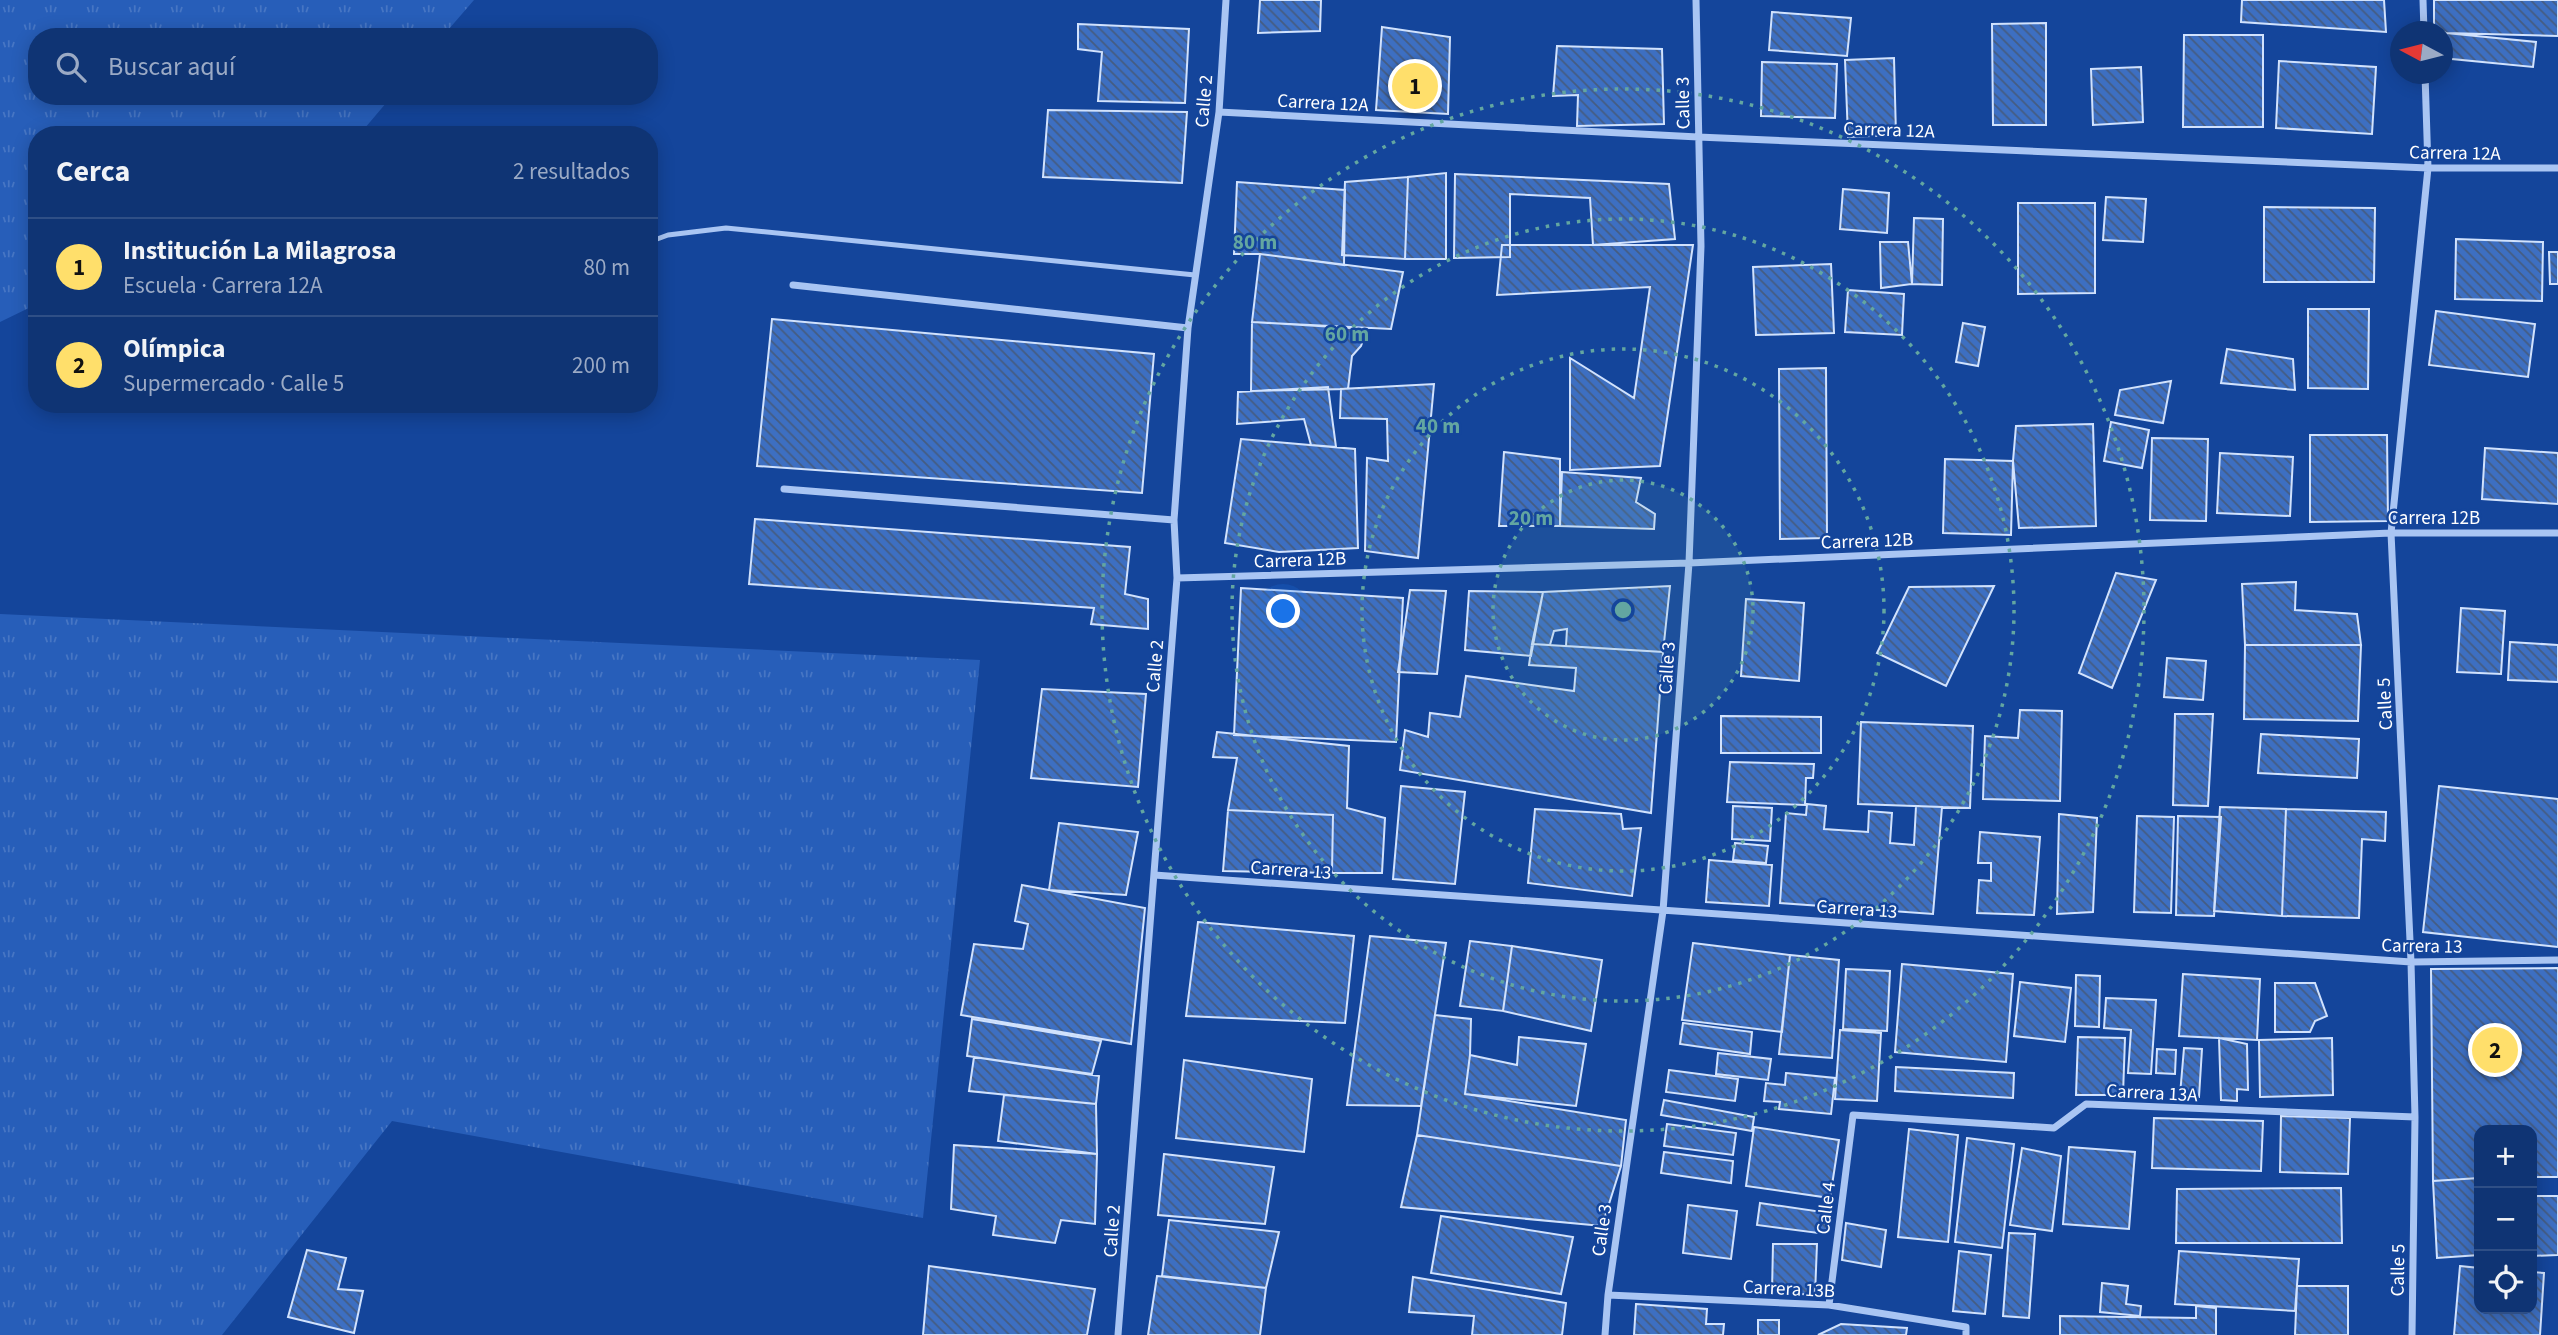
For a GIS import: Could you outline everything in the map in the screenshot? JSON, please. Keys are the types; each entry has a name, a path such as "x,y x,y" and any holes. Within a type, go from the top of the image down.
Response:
{"street":[{"name":"Calle 2","path":"1118,1335 1177,578 1174,520 1188,328 1219,112 1226,0"},
{"name":"Calle 3","path":"1605,1335 1608,1295 1663,911 1689,563 1700,246 1696,0"},
{"path":"2423,0 2424,21"},
{"name":"Calle 5","path":"2412,1335 2415,1117 2411,962 2391,533 2427,168 2425,84"},
{"name":"Carrera 12A","path":"1219,112 1698,137 2427,168 2558,168"},
{"path":"793,285 1188,328"},
{"path":"784,489 1174,520"},
{"name":"Carrera 12B","path":"1177,578 1689,563 2391,533 2558,533"},
{"name":"Carrera 13","path":"1154,875 2411,962 2558,960"},
{"name":"Carrera 13A","path":"1853,1115 2054,1128 2086,1104 2415,1117"},
{"name":"Calle 4","path":"1829,1305 1853,1115"},
{"name":"Carrera 13B","path":"1608,1295 1829,1305 1966,1331"}],"lane":[{"path":"658,239 726,228 1195,275"}],"green space":[{"path":"0,0 474,0 450,28 28,28 28,105 384,105 367,126 28,126 28,308 0,322"},
{"path":"0,614 980,660 923,1218 392,1121 222,1335 0,1335"}],"building":[{"path":"1260,0 1321,0 1320,31 1258,33"},
{"path":"2242,0 2384,0 2386,32 2241,22"},
{"path":"2434,0 2558,0 2558,36 2453,33 2453,21 2434,21"},
{"path":"1772,12 1851,18 1847,56 1769,50"},
{"path":"2046,23 2046,125 1993,125 1992,24"},
{"path":"1078,24 1189,29 1185,103 1098,101 1102,52 1078,49"},
{"path":"1382,27 1450,37 1448,114 1376,110"},
{"path":"2453,34 2536,42 2533,67 2453,59"},
{"path":"2184,35 2263,35 2263,127 2183,127"},
{"path":"1557,46 1662,49 1664,124 1577,126 1578,95 1553,96"},
{"path":"1894,58 1896,135 1848,137 1845,60"},
{"path":"2279,61 2376,67 2372,134 2276,128"},
{"path":"1762,62 1837,64 1835,118 1761,116"},
{"path":"2141,67 2143,122 2093,125 2091,69"},
{"path":"1048,110 1187,112 1182,183 1043,177"},
{"path":"1446,173 1446,259 1405,259 1408,177"},
{"path":"1455,174 1669,184 1675,239 1593,245 1590,198 1510,194 1510,257 1454,258"},
{"path":"1408,177 1405,259 1342,255 1345,182"},
{"path":"1237,182 1345,190 1344,265 1260,254 1234,254"},
{"path":"1843,189 1889,193 1887,233 1840,229"},
{"path":"2106,197 2146,199 2143,242 2103,240"},
{"path":"2018,203 2095,203 2095,293 2018,294"},
{"path":"2264,207 2375,208 2374,282 2264,282"},
{"path":"1914,218 1943,219 1942,285 1912,284"},
{"path":"2456,239 2543,242 2542,301 2455,299"},
{"path":"1880,242 1908,242 1912,284 1881,288"},
{"path":"1502,245 1693,245 1660,466 1570,470 1570,358 1634,398 1650,287 1497,295"},
{"path":"2549,252 2558,252 2558,284 2550,284"},
{"path":"1260,254 1403,272 1391,329 1252,322"},
{"path":"1831,264 1834,333 1756,335 1753,267"},
{"path":"1848,290 1904,294 1902,335 1845,332"},
{"path":"2308,309 2369,309 2368,389 2308,388"},
{"path":"2436,311 2535,324 2528,377 2429,365"},
{"path":"772,319 1154,354 1142,493 757,466"},
{"path":"1252,322 1367,329 1361,346 1352,356 1348,389 1251,391"},
{"path":"1963,323 1985,327 1978,366 1956,362"},
{"path":"2227,349 2293,359 2295,390 2221,383"},
{"path":"1826,368 1827,538 1780,539 1779,369"},
{"path":"2171,381 2163,423 2115,415 2120,390"},
{"path":"1434,384 1418,558 1365,551 1367,458 1388,461 1387,419 1340,418 1341,389"},
{"path":"1328,387 1336,447 1311,445 1304,419 1237,424 1238,392"},
{"path":"2111,422 2149,430 2142,468 2104,461"},
{"path":"2093,424 2096,526 2019,528 2013,461 2016,426"},
{"path":"2310,435 2387,435 2388,521 2310,522"},
{"path":"2152,438 2208,439 2206,521 2150,520"},
{"path":"1241,439 1355,449 1358,548 1279,552 1225,543"},
{"path":"2485,448 2558,453 2558,504 2482,499"},
{"path":"1504,452 1560,459 1560,526 1499,526"},
{"path":"2220,453 2293,457 2290,516 2217,513"},
{"path":"1945,459 2013,461 2011,535 1943,533"},
{"path":"1562,472 1641,478 1636,502 1655,514 1654,529 1560,526"},
{"path":"755,519 1130,547 1125,594 1148,599 1148,629 1091,624 1094,608 749,584"},
{"path":"2116,573 2156,580 2112,688 2079,673"},
{"path":"2296,582 2295,610 2357,614 2361,645 2245,645 2242,584"},
{"path":"1670,586 1663,652 1566,646 1567,629 1554,631 1550,645 1532,644 1543,592"},
{"path":"1994,586 1946,686 1877,653 1909,587"},
{"path":"1241,588 1403,598 1396,742 1234,735"},
{"path":"1410,590 1446,591 1437,674 1398,672"},
{"path":"1469,591 1543,592 1531,656 1465,650"},
{"path":"1746,599 1804,603 1799,681 1741,676"},
{"path":"2461,608 2505,611 2501,674 2457,672"},
{"path":"2510,642 2558,645 2558,682 2508,680"},
{"path":"1532,644 1663,652 1651,813 1400,770 1405,730 1428,737 1430,713 1460,717 1466,676 1574,691 1576,668 1529,665"},
{"path":"2245,645 2361,645 2358,721 2244,719"},
{"path":"2167,658 2206,661 2203,700 2164,697"},
{"path":"1042,689 1146,694 1138,787 1031,778"},
{"path":"2020,710 2062,711 2060,801 1983,799 1985,736 2018,738"},
{"path":"2175,714 2213,714 2208,806 2173,805"},
{"path":"1721,716 1821,717 1821,753 1721,753"},
{"path":"1861,722 1973,726 1970,808 1858,804"},
{"path":"1217,732 1349,746 1347,808 1385,818 1382,873 1332,873 1333,815 1228,810 1237,758 1213,757"},
{"path":"2261,734 2359,739 2357,778 2258,773"},
{"path":"1730,762 1814,764 1813,778 1806,778 1805,805 1727,802"},
{"path":"1401,786 1465,792 1455,884 1393,879"},
{"path":"2439,786 2558,799 2558,947 2423,932"},
{"path":"1807,804 1826,806 1824,829 1868,832 1869,811 1892,813 1890,843 1914,845 1916,806 1942,807 1933,914 1780,903 1786,813 1806,815"},
{"path":"1733,806 1772,808 1770,841 1732,839"},
{"path":"2220,807 2286,809 2282,916 2214,911"},
{"path":"1535,809 1621,814 1623,829 1641,828 1632,896 1528,883"},
{"path":"2286,809 2386,812 2385,841 2362,839 2359,918 2282,916"},
{"path":"1228,810 1333,815 1332,873 1223,871"},
{"path":"2059,814 2097,818 2093,912 2057,914"},
{"path":"2137,816 2174,817 2171,913 2134,912"},
{"path":"2178,816 2221,817 2214,916 2176,915"},
{"path":"1059,823 1138,832 1126,895 1049,890"},
{"path":"1980,832 2040,837 2034,915 1977,913 1979,880 1991,881 1991,863 1978,863"},
{"path":"1735,843 1768,846 1766,863 1733,860"},
{"path":"1709,860 1772,865 1769,906 1706,902"},
{"path":"1022,885 1145,908 1131,1044 961,1015 974,944 1023,949 1028,924 1015,921"},
{"path":"1198,922 1354,936 1345,1023 1186,1016"},
{"path":"1370,936 1446,943 1421,1106 1347,1105"},
{"path":"1470,941 1512,946 1503,1011 1460,1006"},
{"path":"1693,943 1790,955 1782,1032 1682,1020"},
{"path":"1512,946 1602,960 1591,1031 1503,1011"},
{"path":"1790,955 1839,960 1832,1058 1779,1054"},
{"path":"1902,964 2013,974 2006,1062 1895,1052"},
{"path":"2558,968 2558,1177 2537,1177 2537,1125 2474,1125 2474,1178 2433,1181 2431,969"},
{"path":"1846,969 1890,971 1887,1031 1843,1029"},
{"path":"2183,974 2260,979 2257,1040 2179,1036"},
{"path":"2076,975 2100,976 2099,1027 2075,1026"},
{"path":"2020,982 2071,988 2065,1042 2014,1036"},
{"path":"2275,983 2315,983 2327,1016 2315,1021 2310,1032 2275,1032"},
{"path":"2106,998 2156,1000 2151,1074 2128,1073 2131,1030 2104,1028"},
{"path":"1435,1015 1471,1019 1465,1094 1626,1120 1621,1166 1417,1135"},
{"path":"972,1019 1101,1041 1092,1074 967,1056"},
{"path":"1683,1023 1752,1032 1750,1054 1680,1044"},
{"path":"1840,1030 1881,1033 1877,1101 1835,1099"},
{"path":"1519,1037 1586,1044 1576,1106 1465,1094 1470,1055 1517,1065"},
{"path":"2078,1037 2125,1038 2123,1095 2076,1095"},
{"path":"2219,1038 2247,1044 2248,1090 2237,1089 2237,1101 2221,1100"},
{"path":"2332,1038 2333,1095 2260,1097 2259,1040"},
{"path":"2184,1048 2202,1049 2199,1097 2180,1095"},
{"path":"2157,1049 2176,1050 2175,1074 2156,1073"},
{"path":"1718,1053 1771,1059 1768,1080 1716,1074"},
{"path":"974,1057 1099,1076 1096,1104 969,1091"},
{"path":"1184,1060 1312,1079 1304,1152 1176,1138"},
{"path":"1896,1067 2014,1073 2013,1098 1895,1091"},
{"path":"1669,1070 1738,1079 1735,1101 1666,1092"},
{"path":"1786,1073 1835,1078 1831,1114 1779,1109 1780,1102 1764,1101 1766,1083 1785,1085"},
{"path":"1004,1095 1096,1104 1097,1154 998,1141"},
{"path":"1664,1100 1754,1117 1752,1131 1661,1115"},
{"path":"2281,1116 2350,1118 2348,1174 2280,1172"},
{"path":"2154,1118 2263,1121 2261,1171 2152,1168"},
{"path":"1667,1124 1736,1133 1733,1155 1664,1146"},
{"path":"1754,1127 1839,1140 1830,1198 1746,1186"},
{"path":"1909,1129 1958,1135 1948,1242 1898,1237"},
{"path":"1417,1135 1621,1166 1602,1226 1401,1207"},
{"path":"1967,1138 2014,1144 2002,1248 1955,1242"},
{"path":"954,1145 1097,1154 1095,1224 1061,1220 1055,1243 993,1235 996,1216 951,1209"},
{"path":"2069,1147 2135,1152 2129,1229 2063,1224"},
{"path":"2022,1148 2061,1156 2052,1231 2010,1225"},
{"path":"1664,1152 1733,1161 1731,1183 1661,1173"},
{"path":"1164,1154 1274,1167 1265,1224 1158,1215"},
{"path":"2474,1178 2474,1255 2437,1258 2433,1181"},
{"path":"2341,1188 2342,1243 2176,1243 2177,1189"},
{"path":"2537,1196 2558,1196 2558,1255 2537,1256"},
{"path":"1760,1203 1829,1213 1826,1234 1757,1225"},
{"path":"1688,1205 1737,1211 1731,1259 1683,1253"},
{"path":"1441,1216 1573,1237 1561,1294 1431,1273"},
{"path":"1169,1220 1279,1232 1266,1288 1162,1276"},
{"path":"1846,1223 1886,1230 1881,1267 1842,1260"},
{"path":"2009,1233 2035,1234 2029,1318 2003,1316"},
{"path":"1773,1244 1817,1244 1815,1295 1772,1292"},
{"path":"307,1250 346,1258 338,1289 363,1291 354,1333 288,1317"},
{"path":"1959,1251 1991,1255 1985,1314 1953,1311"},
{"path":"2179,1251 2299,1259 2295,1311 2175,1304"},
{"path":"929,1266 1095,1289 1087,1335 923,1335"},
{"path":"2460,1266 2474,1267 2474,1314 2537,1314 2537,1272 2544,1273 2540,1335 2454,1335"},
{"path":"1157,1276 1266,1288 1260,1335 1148,1335"},
{"path":"1413,1277 1566,1303 1562,1335 1472,1335 1474,1316 1409,1312"},
{"path":"2102,1283 2128,1286 2126,1304 2141,1306 2140,1316 2100,1312"},
{"path":"2297,1286 2348,1286 2348,1335 2295,1335"},
{"path":"1636,1304 1707,1309 1706,1324 1724,1324 1723,1335 1634,1335"},
{"path":"2196,1306 2216,1308 2216,1335 2060,1335 2060,1316 2196,1318"},
{"path":"1758,1320 1779,1320 1779,1335 1758,1335"},
{"path":"1841,1324 1907,1328 1906,1335 1818,1335"}],"place":[{"name":"Institución La Milagrosa","path":"1415,86"},
{"name":"Olímpica","path":"2495,1050"}]}
